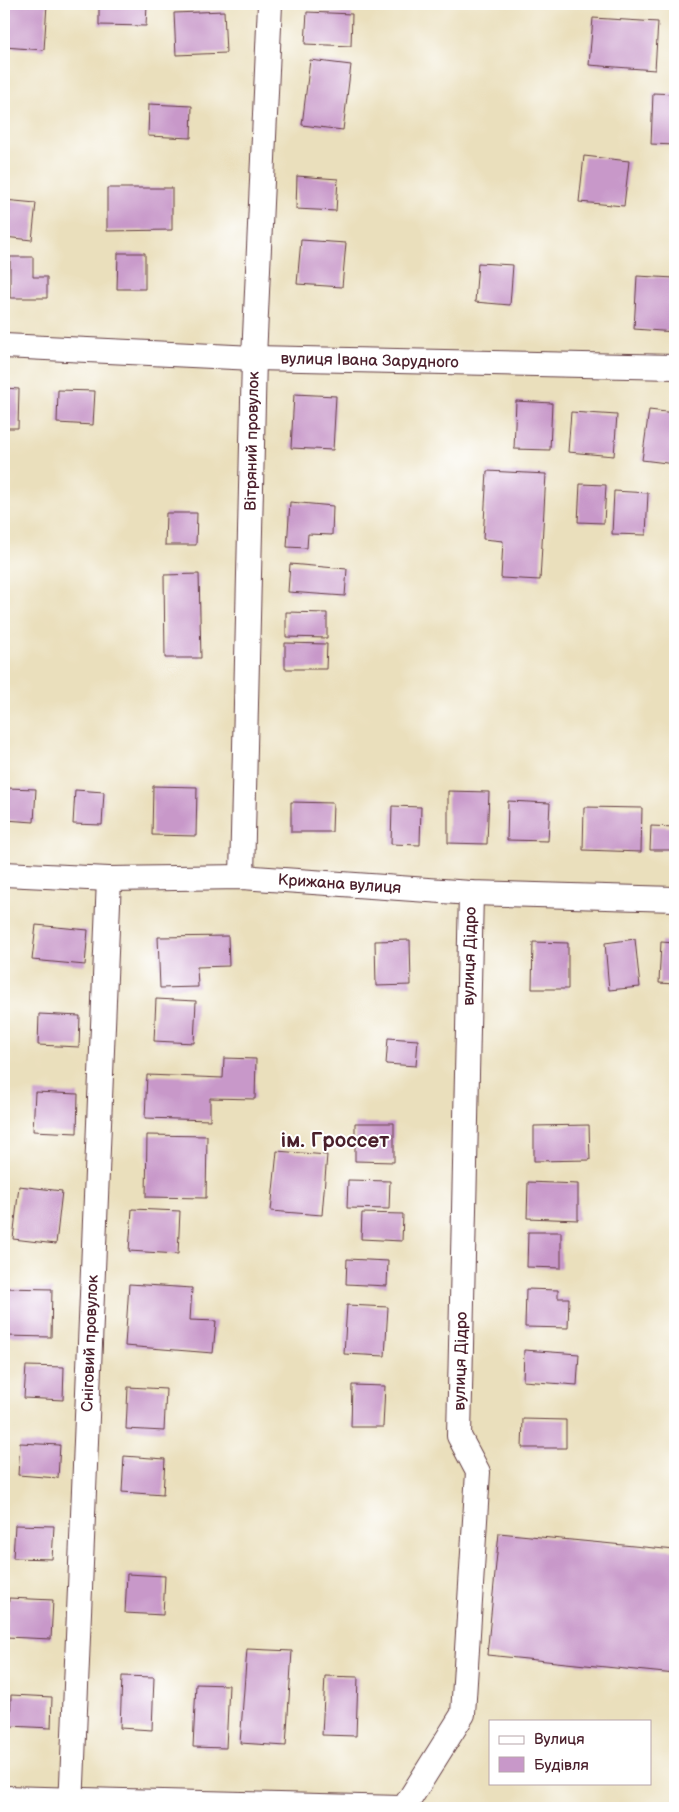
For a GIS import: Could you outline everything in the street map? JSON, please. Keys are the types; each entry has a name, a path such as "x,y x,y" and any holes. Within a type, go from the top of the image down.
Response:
{"street":[{"name":"Вітряний провулок","path":"242,877 254,358 270,4"},
{"name":"вулиця Івана Зарудного","path":"4,346 254,358 675,367"},
{"name":"Крижана вулиця","path":"4,874 109,879 242,877 471,893 675,899"},
{"name":"Сніговий провулок","path":"72,1805 109,879"},
{"name":"вулиця Дідро","path":"403,1808 463,1714 478,1472 459,1436 471,893"},
{"path":"4,1798 72,1805 403,1808"}],"building":[{"path":"4,4 47,4 44,50 4,47"},
{"path":"99,4 147,4 146,26 99,25"},
{"path":"224,11 226,53 176,55 174,13"},
{"path":"307,12 352,14 351,46 305,44"},
{"path":"593,18 658,22 655,70 589,65"},
{"path":"310,60 351,65 343,130 302,125"},
{"path":"653,93 675,94 675,145 651,144"},
{"path":"149,104 192,106 191,138 148,136"},
{"path":"584,156 629,161 624,206 579,202"},
{"path":"297,176 338,179 336,211 296,209"},
{"path":"107,188 172,188 172,230 107,231"},
{"path":"4,200 36,203 32,240 4,237"},
{"path":"301,240 346,243 342,287 297,284"},
{"path":"118,253 145,253 145,289 117,289"},
{"path":"10,257 33,257 33,277 47,277 47,298 10,298"},
{"path":"478,263 513,265 510,305 475,302"},
{"path":"637,276 675,278 675,332 634,329"},
{"path":"4,388 19,389 18,428 4,428"},
{"path":"58,390 95,391 93,425 57,423"},
{"path":"294,394 336,396 333,450 291,448"},
{"path":"516,401 552,403 550,450 514,449"},
{"path":"649,410 675,413 675,464 642,460"},
{"path":"571,412 617,415 614,456 568,452"},
{"path":"487,471 546,474 540,580 501,578 503,541 483,539"},
{"path":"580,484 606,485 604,523 578,522"},
{"path":"614,491 648,493 646,535 612,534"},
{"path":"290,502 333,506 332,535 308,534 307,548 287,547"},
{"path":"166,513 197,513 196,545 165,545"},
{"path":"290,564 347,569 345,596 288,592"},
{"path":"199,574 201,658 165,658 164,575"},
{"path":"286,612 327,613 327,638 286,637"},
{"path":"285,643 327,644 326,669 285,669"},
{"path":"153,786 197,787 196,836 152,835"},
{"path":"7,788 36,789 34,822 5,820"},
{"path":"75,790 104,792 102,825 73,824"},
{"path":"448,791 489,792 487,844 448,843"},
{"path":"508,801 550,803 548,841 507,840"},
{"path":"291,802 333,803 332,832 291,832"},
{"path":"392,806 421,807 420,845 391,844"},
{"path":"584,807 642,808 641,852 583,850"},
{"path":"651,826 675,827 675,850 650,850"},
{"path":"36,925 88,930 85,965 32,960"},
{"path":"228,936 229,966 197,967 198,987 160,988 158,937"},
{"path":"635,939 640,987 609,990 605,943"},
{"path":"410,940 411,985 376,986 375,941"},
{"path":"533,942 568,943 568,989 532,989"},
{"path":"661,942 675,943 675,984 659,983"},
{"path":"156,999 196,1001 194,1043 154,1041"},
{"path":"39,1014 80,1016 79,1047 38,1045"},
{"path":"388,1038 418,1040 416,1066 386,1064"},
{"path":"224,1058 256,1059 255,1099 210,1098 210,1120 145,1118 147,1075 223,1078"},
{"path":"35,1092 78,1094 77,1133 33,1131"},
{"path":"355,1123 394,1123 394,1162 355,1161"},
{"path":"589,1125 590,1160 534,1161 534,1126"},
{"path":"147,1135 207,1136 206,1198 146,1197"},
{"path":"277,1151 327,1155 322,1215 271,1211"},
{"path":"348,1180 390,1181 389,1209 347,1208"},
{"path":"528,1182 578,1184 578,1220 527,1218"},
{"path":"19,1186 62,1191 56,1244 13,1239"},
{"path":"132,1209 180,1211 178,1254 129,1251"},
{"path":"362,1213 403,1214 402,1241 361,1239"},
{"path":"528,1232 561,1232 561,1268 527,1267"},
{"path":"347,1259 388,1261 387,1286 346,1284"},
{"path":"129,1284 192,1288 190,1320 216,1321 213,1353 125,1346"},
{"path":"4,1288 52,1289 51,1337 4,1336"},
{"path":"526,1289 558,1290 558,1298 569,1298 568,1328 525,1327"},
{"path":"347,1305 388,1307 385,1356 344,1354"},
{"path":"524,1350 579,1354 577,1385 523,1381"},
{"path":"26,1366 64,1367 63,1400 24,1398"},
{"path":"352,1385 385,1386 383,1427 351,1427"},
{"path":"128,1387 166,1389 164,1431 126,1429"},
{"path":"523,1419 566,1420 566,1448 522,1448"},
{"path":"20,1443 60,1445 58,1478 18,1475"},
{"path":"124,1456 165,1459 163,1495 122,1492"},
{"path":"15,1525 54,1526 52,1559 13,1558"},
{"path":"499,1533 675,1550 675,1674 487,1655"},
{"path":"127,1574 165,1576 163,1615 125,1613"},
{"path":"9,1598 53,1600 51,1639 6,1637"},
{"path":"247,1649 292,1651 286,1746 240,1743"},
{"path":"122,1676 154,1677 152,1730 120,1728"},
{"path":"325,1676 358,1677 356,1736 322,1735"},
{"path":"196,1684 229,1685 226,1748 193,1747"},
{"path":"11,1695 52,1697 51,1728 10,1726"}],"district":[{"name":"ім. Гроссет","path":"335,1140"}]}
